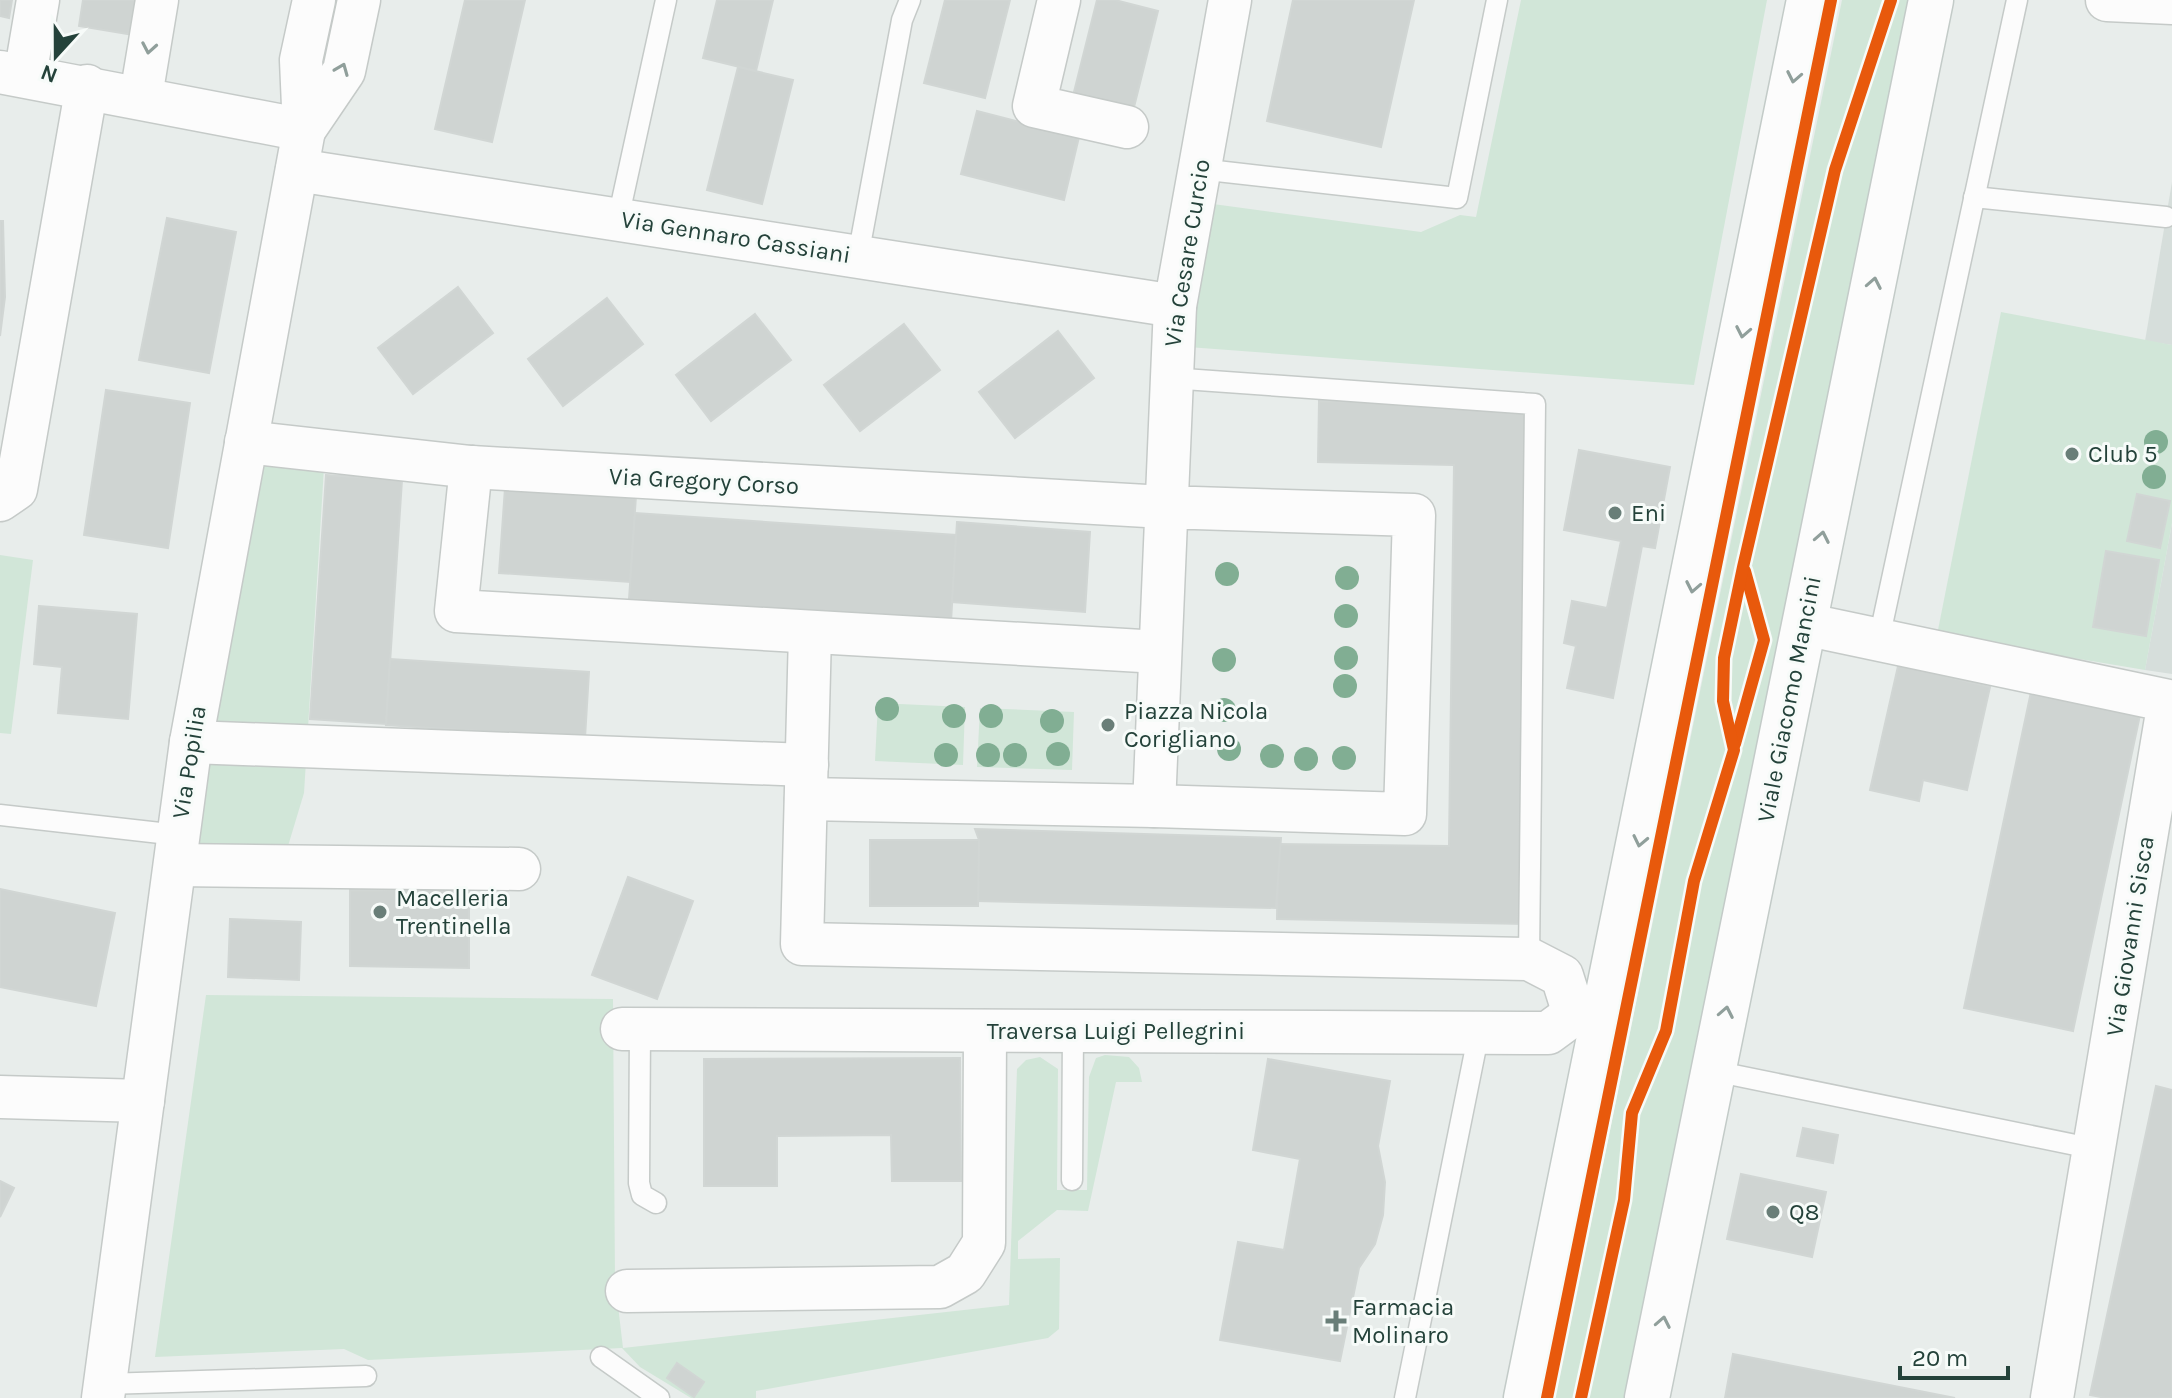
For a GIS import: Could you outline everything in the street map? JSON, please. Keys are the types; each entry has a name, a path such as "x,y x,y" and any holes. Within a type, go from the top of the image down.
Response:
{"street":[{"path":"8,80 38,0"},
{"path":"141,96 157,0"},
{"name":"Via Popilia","path":"104,1391 191,742 301,150 301,60 314,0"},
{"name":"Via Popilia","path":"301,150 344,71 359,0"},
{"path":"1059,0 1034,106 1127,127"},
{"name":"Via Cesare Curcio","path":"1164,507 1175,306 1230,0"},
{"path":"1526,1398 1588,1016 1683,635 1809,0"},
{"name":"Viale Giacomo Mancini","path":"1647,1398 1931,0"},
{"path":"2107,0 2172,3"},
{"name":"Via Gennaro Cassiani","path":"8,80 87,86 141,96 301,150 618,219 1175,306"},
{"path":"0,500 16,489 87,86"},
{"name":"Via Gregory Corso","path":"246,442 471,467 1164,507"},
{"path":"471,467 456,611 1159,652"},
{"path":"191,742 1154,806 1405,814 1414,515 1164,507 1154,806"},
{"name":"Via Giovanni Sisca","path":"1804,624 2169,701 2052,1398"},
{"path":"810,633 802,944 1529,959 1562,976 1588,1016"},
{"path":"176,850 519,869"},
{"name":"Traversa Luigi Pellegrini","path":"631,1029 1548,1033 1588,1016"},
{"path":"627,1291 940,1287 965,1273 984,1243 985,1031"},
{"path":"0,1097 143,1101"}],"lane":[{"path":"618,219 666,0"},
{"path":"858,256 902,20 910,0"},
{"path":"1199,169 1457,198 1497,0"},
{"path":"1879,639 2017,0"},
{"path":"1974,197 2166,217"},
{"path":"1170,378 1535,404 1529,959"},
{"path":"0,815 176,850"},
{"path":"631,1029 639,1183 642,1195 656,1203"},
{"path":"1072,1180 1073,1031"},
{"path":"1405,1398 1479,1032"},
{"path":"1714,1071 2095,1149"},
{"path":"601,1357 659,1398"},
{"path":"104,1391 366,1376"}],"shaded area":[{"path":"2172,182 2172,345 2145,341"},
{"path":"2172,523 2172,674 2145,670"}],"green space":[{"path":"1521,0 1767,0 1694,385 1188,347 1213,204 1421,232 1460,215 1476,217"},
{"path":"1842,0 1916,0 1630,1398 1555,1398"},
{"name":"Club 5","path":"2001,312 2172,345 2172,523 2145,670 1937,635"},
{"path":"246,442 325,451 304,793 282,866 175,865"},
{"path":"0,555 33,560 11,734 0,733"},
{"path":"878,703 965,707 963,765 875,761"},
{"path":"980,708 1074,712 1072,770 977,767"},
{"path":"206,995 613,999 615,1280 623,1348 1009,1305 1017,1069 1026,1060 1040,1057 1058,1069 1057,1190 1087,1190 1089,1077 1096,1058 1105,1055 1129,1057 1139,1068 1142,1082 1116,1082 1088,1211 1057,1210 1018,1241 1018,1259 1060,1258 1059,1329 1048,1338 756,1391 756,1398 691,1398 640,1367 622,1348 368,1360 344,1349 155,1357"}],"building":[{"path":"0,0 12,0 9,18 0,16"},
{"path":"83,0 145,0 140,36 79,26"},
{"path":"465,0 525,0 492,142 435,129"},
{"path":"717,0 773,0 756,71 703,58"},
{"path":"945,0 1010,0 985,98 924,83"},
{"path":"1097,0 1115,0 1158,11 1132,115 1072,100"},
{"path":"1293,0 1414,0 1381,147 1267,121"},
{"path":"738,67 793,80 762,204 707,190"},
{"path":"977,111 1079,137 1064,200 961,174"},
{"path":"167,218 236,232 209,373 139,360"},
{"path":"0,221 3,221 5,297 0,336"},
{"path":"458,287 493,333 413,394 378,348"},
{"path":"607,298 643,344 563,406 528,359"},
{"path":"755,314 791,360 711,421 676,375"},
{"path":"904,324 940,370 860,431 824,385"},
{"path":"1058,331 1094,378 1015,438 979,392"},
{"path":"106,390 190,403 168,548 84,535"},
{"path":"1319,401 1533,405 1525,924 1277,919 1278,844 1449,846 1454,465 1318,462"},
{"path":"1579,450 1670,467 1655,548 1642,546 1613,698 1567,688 1576,646 1564,643 1572,601 1607,608 1621,541 1564,530"},
{"path":"326,475 402,480 386,724 310,719"},
{"path":"505,488 636,496 630,582 499,573"},
{"path":"2137,494 2170,501 2160,548 2127,541"},
{"path":"635,513 956,535 951,622 629,599"},
{"path":"957,522 1090,532 1085,612 952,602"},
{"path":"2106,551 2159,560 2146,636 2093,627"},
{"path":"39,606 137,614 128,719 58,713 62,667 34,664"},
{"path":"1901,653 1946,664 1944,676 1990,687 1967,790 1923,780 1919,801 1870,790"},
{"path":"390,659 589,672 585,738 386,725"},
{"path":"2031,692 2140,715 2073,1031 1964,1008"},
{"path":"975,829 1281,838 1276,908 977,901 979,840"},
{"path":"870,840 979,840 978,906 870,906"},
{"path":"628,877 693,901 657,999 592,975"},
{"path":"0,889 115,913 96,1006 0,987"},
{"path":"350,890 469,891 469,968 350,966"},
{"path":"230,919 301,922 299,980 228,977"},
{"path":"960,1058 961,1181 892,1181 891,1135 777,1136 777,1186 704,1186 704,1059"},
{"path":"1268,1059 1390,1081 1378,1146 1385,1182 1383,1215 1375,1244 1359,1268 1340,1361 1220,1340 1238,1242 1284,1250 1300,1159 1253,1150"},
{"path":"2156,1086 2172,1090 2171,1398 2106,1398 2090,1395"},
{"path":"1803,1128 1838,1135 1833,1163 1797,1156"},
{"path":"1741,1174 1826,1192 1812,1257 1727,1239"},
{"path":"0,1181 14,1188 0,1217"},
{"path":"1733,1354 1955,1398 1725,1398"},
{"path":"677,1363 704,1382 694,1397 667,1378"}],"cycle path":[{"path":"1547,1398 1831,0"},
{"path":"1581,1398 1624,1200 1632,1113 1666,1031 1694,881 1734,750 1723,701 1724,658 1743,567 1835,170 1891,0"},
{"path":"1735,744 1764,640 1745,571"}],"place":[{"name":"Club 5","path":"2072,454"},
{"name":"Eni","path":"1615,513"},
{"name":"Piazza Nicola Corigliano","path":"1108,725"},
{"name":"Macelleria Trentinella","path":"380,912"},
{"name":"Q8","path":"1773,1212"},
{"name":"Farmacia Molinaro","path":"1336,1321"}]}
